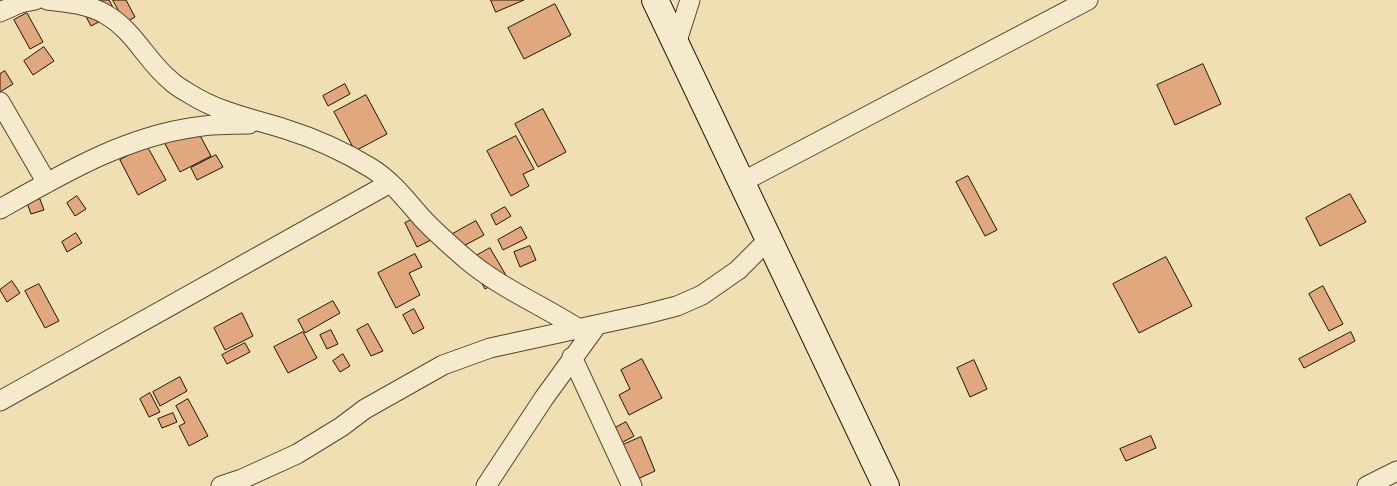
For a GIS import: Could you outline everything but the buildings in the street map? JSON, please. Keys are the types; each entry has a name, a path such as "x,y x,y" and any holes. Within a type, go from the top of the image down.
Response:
{"street":[{"path":"0,12 20,3 35,0"},
{"path":"655,0 886,486"},
{"path":"676,44 690,0"},
{"path":"742,182 1088,0"},
{"path":"57,1 104,13 120,24 132,35 170,81 191,95 238,115 287,130 347,155 373,169 390,183 437,233 468,261 513,290 553,312 588,327"},
{"path":"0,102 47,182"},
{"path":"0,209 96,157 160,134 196,127 227,124 266,124"},
{"path":"0,401 390,183"},
{"path":"221,486 242,479 296,454 342,427 365,409 442,365 490,348 677,306 702,295 738,270 770,239"},
{"path":"486,486 572,357 588,327"},
{"path":"572,357 632,486"},
{"path":"1367,486 1397,471"}]}
